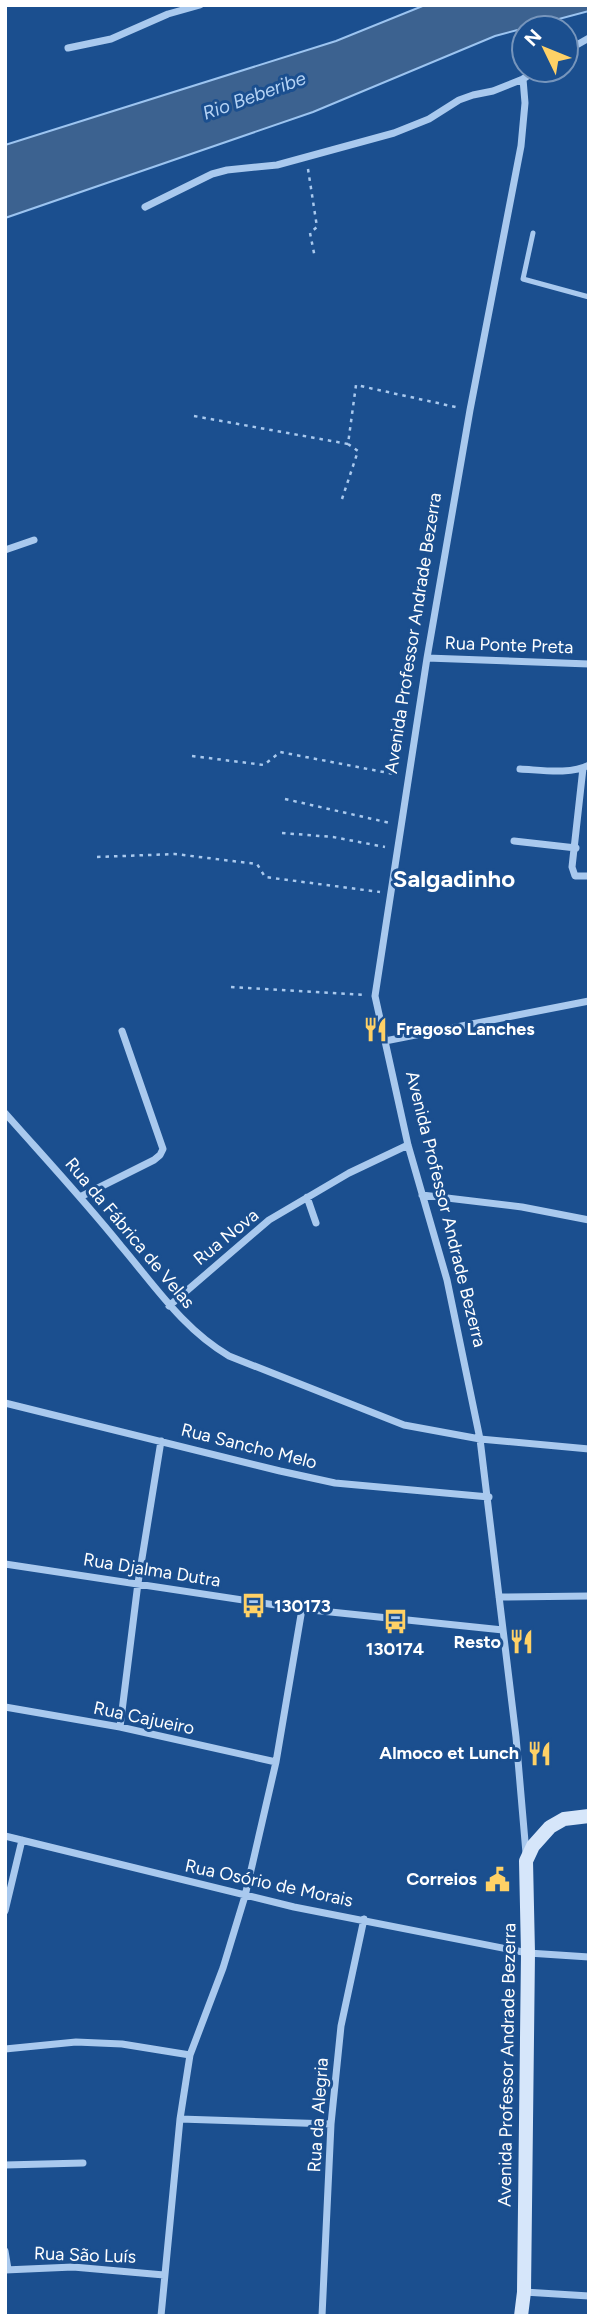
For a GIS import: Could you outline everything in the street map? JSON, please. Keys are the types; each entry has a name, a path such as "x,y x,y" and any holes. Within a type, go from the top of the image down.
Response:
{"main road":[{"path":"526,1861 533,1846 550,1827 565,1819 589,1816"},
{"name":"Avenida Professor Andrade Bezerra","path":"521,2316 524,2291 528,1953 526,1861"}],"street":[{"path":"68,48 111,39 168,14 200,5"},
{"path":"145,207 212,174 276,165 394,133 429,119 459,100 510,84"},
{"name":"Avenida Professor Andrade Bezerra","path":"523,84 525,103 521,146 470,411 427,658 375,996 408,1145 447,1280 480,1439 516,1737 526,1861"},
{"path":"5,550 34,540"},
{"name":"Rua Ponte Preta","path":"427,658 589,664"},
{"path":"520,769 586,767 572,867 573,874 577,877 589,876"},
{"path":"514,841 576,849"},
{"path":"385,1041 589,1001"},
{"path":"80,1197 154,1160 163,1149 122,1031"},
{"name":"Rua da Fábrica de Velas","path":"5,1113 80,1197 169,1306 207,1343 229,1356 404,1425 480,1439 589,1449"},
{"name":"Rua Nova","path":"169,1306 270,1220 349,1173 408,1145"},
{"path":"422,1195 522,1207 589,1220"},
{"path":"307,1197 316,1223"},
{"name":"Rua Sancho Melo","path":"5,1403 335,1483 489,1496"},
{"path":"120,1727 138,1583 161,1441"},
{"name":"Rua Djalma Dutra","path":"5,1564 302,1609 503,1630"},
{"path":"499,1597 589,1595"},
{"path":"162,2316 180,2119 190,2055 223,1968 245,1896 276,1762 302,1609"},
{"name":"Rua Cajueiro","path":"5,1707 120,1727 276,1762"},
{"name":"Rua Osório de Morais","path":"5,1836 245,1896 528,1953 589,1957"},
{"path":"5,1910 22,1840"},
{"name":"Rua da Alegria","path":"322,2316 331,2124 341,2026 364,1919"},
{"path":"5,2049 76,2042 122,2044 190,2055"},
{"path":"180,2119 331,2124"},
{"path":"5,2165 83,2163"},
{"path":"5,2251 7,2270"},
{"name":"Rua São Luís","path":"7,2270 73,2267 164,2275"},
{"path":"524,2291 589,2296"}],"lane":[{"path":"533,233 523,279 589,297"}],"path":[{"path":"306,158 317,228 310,233 315,258"},
{"path":"348,444 356,385 470,411"},
{"path":"194,416 348,444 358,451 342,499"},
{"path":"192,756 264,765 280,752 409,777"},
{"path":"285,799 400,825"},
{"path":"282,833 333,837 398,850"},
{"path":"97,857 176,854 257,864 265,877 390,893"},
{"path":"231,987 375,996"}],"water":[{"name":"Rio Beberibe","path":"425,5 589,5 589,11 578,14 510,14 510,32 313,112 5,218 5,145 336,41"}],"place":[{"name":"Fragoso Lanches","path":"376,1029"},
{"name":"130173","path":"254,1606"},
{"name":"130174","path":"395,1622"},
{"name":"Resto","path":"521,1642"},
{"name":"Almoco et Lunch","path":"539,1753"},
{"name":"Correios","path":"497,1879"}],"district":[{"name":"Salgadinho","path":"454,879"}]}
